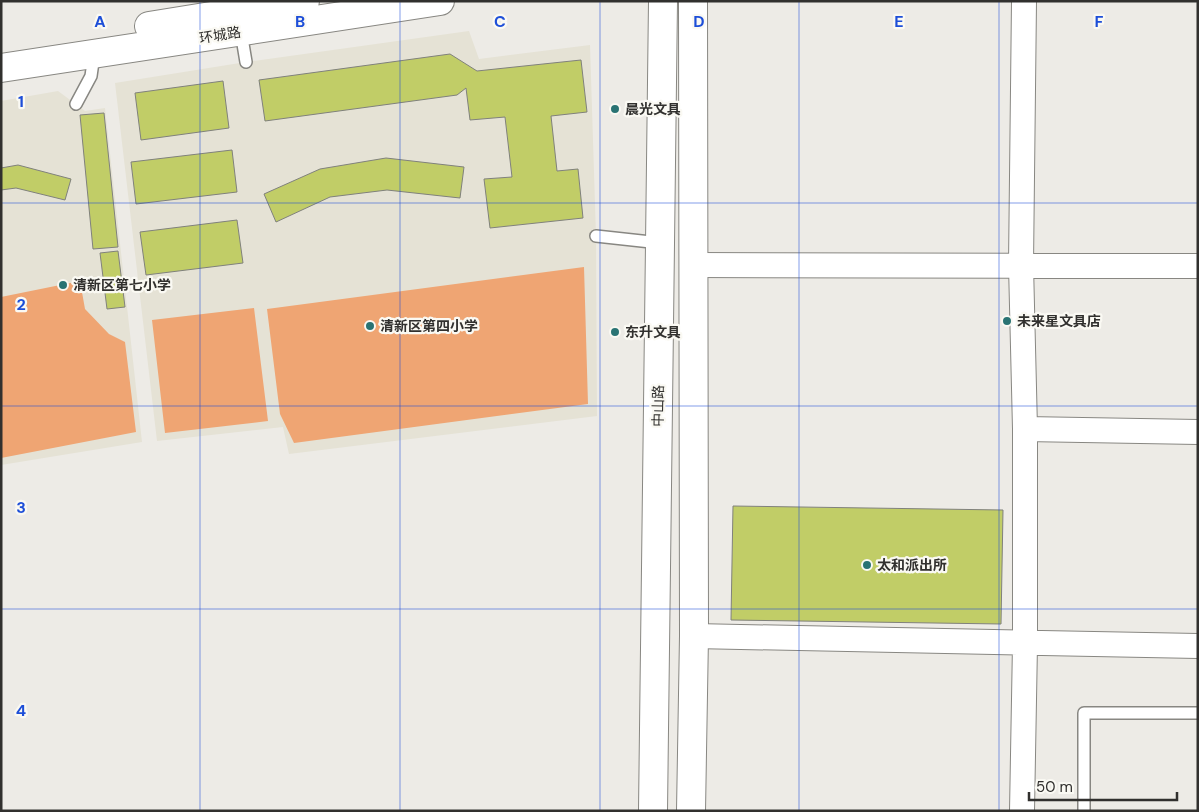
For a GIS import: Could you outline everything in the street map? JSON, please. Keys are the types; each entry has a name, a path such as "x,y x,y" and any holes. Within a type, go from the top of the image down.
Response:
{"main road":[{"name":"环城路","path":"1,50 305,1"},
{"name":"环城路","path":"1,68 440,1"},
{"name":"中山路","path":"653,811 663,1"},
{"path":"691,811 694,636 693,1"}],"street":[{"path":"1022,811 1025,644 1025,429 1021,265 1024,1"},
{"path":"694,265 1198,266"},
{"path":"1025,429 1198,432"},
{"path":"694,636 1198,646"}],"lane":[{"path":"241,32 246,62"},
{"path":"76,104 91,76 94,54"},
{"path":"596,236 660,243"},
{"path":"1084,811 1084,713 1198,713"}],"shaded area":[{"name":"清新区第四小学","path":"469,31 479,59 590,45 596,236 597,416 289,454 283,427 157,441 115,83 246,62"},
{"name":"清新区第七小学","path":"58,91 85,111 105,108 142,442 1,465 1,101"},
{"path":"584,267 588,404 294,443 280,414 267,309"},
{"path":"80,281 85,309 109,334 125,342 136,432 1,458 1,297"},
{"path":"254,308 268,421 165,433 152,320"}],"building":[{"path":"450,54 477,71 581,60 587,112 551,116 557,171 578,169 583,218 490,228 484,179 512,177 505,117 470,120 466,88 457,95 265,121 259,80"},
{"path":"223,81 229,128 141,140 135,93"},
{"path":"104,113 118,247 93,249 80,115"},
{"path":"232,150 237,192 136,204 131,162"},
{"path":"386,158 464,167 460,198 387,190 330,197 276,222 264,194 320,169"},
{"path":"18,165 71,179 65,200 16,188 1,190 1,168"},
{"path":"237,220 243,263 146,275 140,232"},
{"path":"118,251 125,307 107,309 100,253"},
{"name":"太和派出所","path":"733,506 1003,510 1001,624 731,620"}],"place":[{"name":"晨光文具","path":"615,109"},
{"name":"清新区第七小学","path":"63,285"},
{"name":"未来星文具店","path":"1007,321"},
{"name":"清新区第四小学","path":"370,326"},
{"name":"东升文具","path":"615,332"},
{"name":"太和派出所","path":"867,565"}]}
